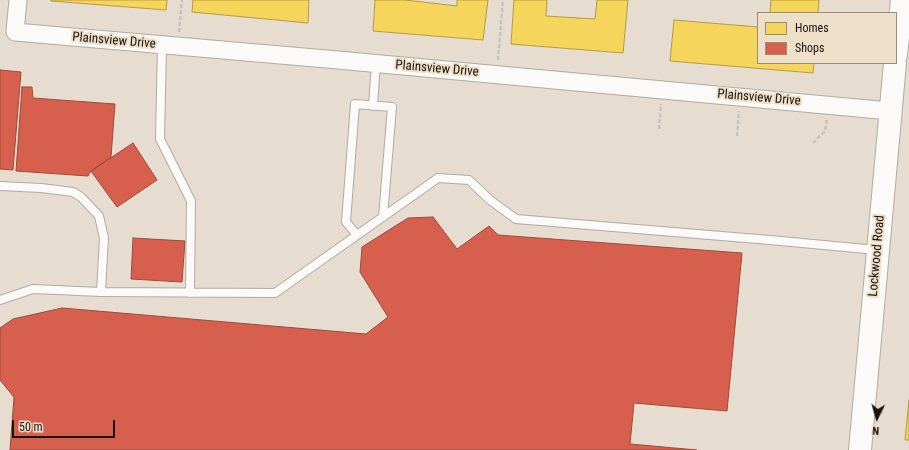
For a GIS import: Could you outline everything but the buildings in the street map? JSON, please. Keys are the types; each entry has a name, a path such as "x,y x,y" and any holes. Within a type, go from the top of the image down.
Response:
{"street":[{"name":"Plainsview Drive","path":"18,0 15,32 376,63 890,111"},
{"path":"897,46 902,0"},
{"name":"Lockwood Road","path":"860,450 895,64"}],"lane":[{"path":"170,46 160,139 191,201 190,293"},
{"path":"373,106 376,63"},
{"path":"357,235 346,222 355,104 392,107 383,217"},
{"path":"0,300 33,289 102,292 276,293 438,178 469,180 490,200 516,219 878,250"},
{"path":"0,186 41,188 73,192 81,197 99,216 104,238 102,292"}],"path":[{"path":"170,46 182,0"},
{"path":"496,74 503,0"},
{"path":"659,129 662,89"},
{"path":"737,136 740,96"},
{"path":"813,143 825,131 829,105"}]}
